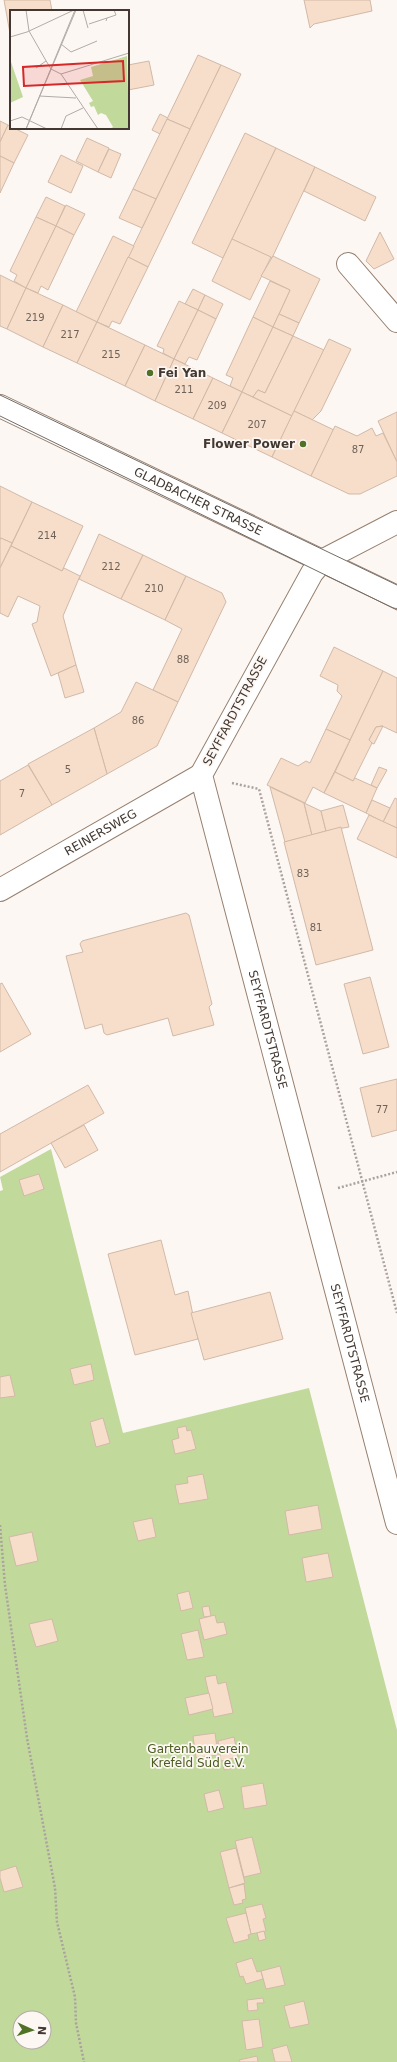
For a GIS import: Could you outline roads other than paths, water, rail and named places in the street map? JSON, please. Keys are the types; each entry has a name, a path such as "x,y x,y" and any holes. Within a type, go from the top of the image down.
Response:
{"street":[{"path":"348,264 397,321"},
{"name":"GLADBACHER STRASSE","path":"0,406 397,597"},
{"path":"322,561 397,522"},
{"name":"SEYFFARDTSTRASSE","path":"322,561 312,574 273,642 201,775 397,1523"},
{"name":"REINERSWEG","path":"0,890 201,775"}],"tram line":[{"path":"0,395 397,585"},
{"path":"0,416 397,610"}],"place":[{"name":"Fei Yan","path":"150,373"},
{"name":"Flower Power","path":"303,444"}],"park label":[{"name":"Gartenbauverein Krefeld Süd e.V.","path":"198,1756"}]}
